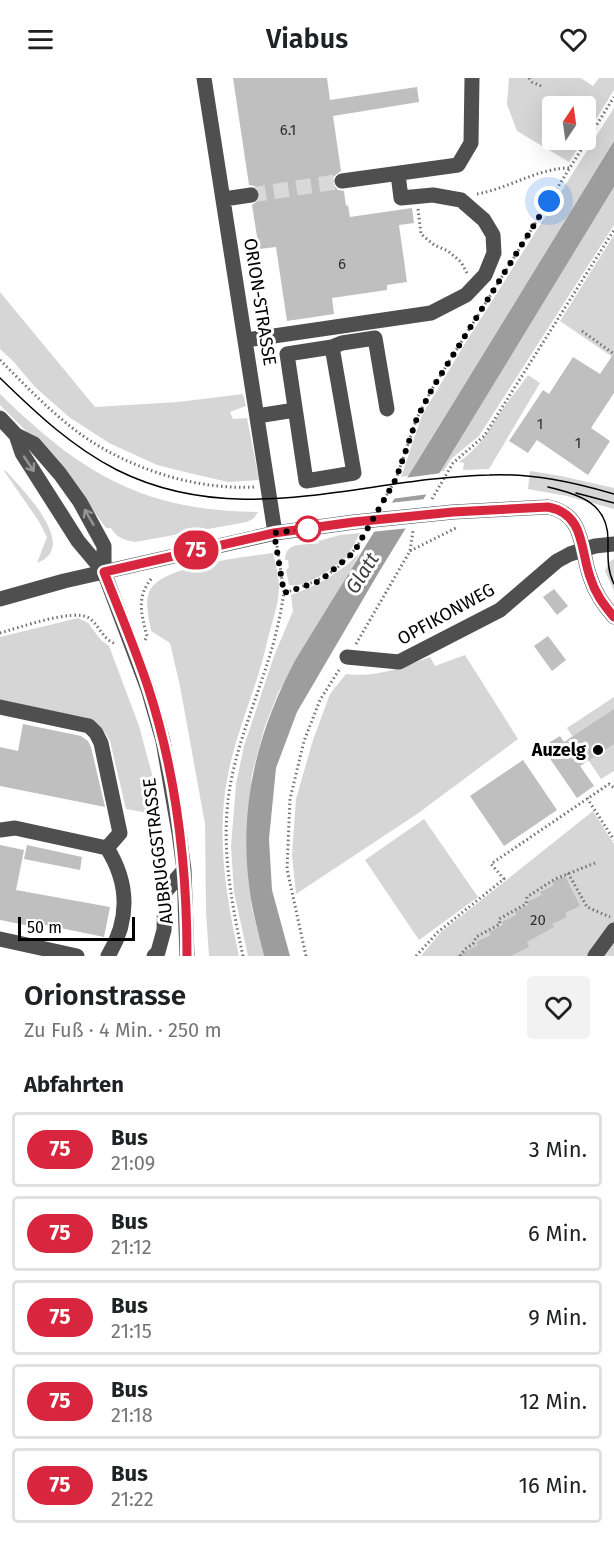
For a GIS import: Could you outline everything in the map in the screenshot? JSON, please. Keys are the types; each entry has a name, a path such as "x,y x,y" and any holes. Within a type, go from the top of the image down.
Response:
{"street":[{"name":"ORION-STRASSE","path":"204,78 274,533"},
{"path":"342,181 458,165 471,143 472,78"},
{"path":"246,340 431,313 466,295 485,274 494,253 493,236 484,220 461,200 434,195 401,198 398,174"},
{"path":"224,199 251,195"},
{"path":"332,347 354,473 306,481 287,354 375,338 387,408"},
{"path":"257,416 295,410"},
{"path":"0,418 15,435 22,453 78,541 104,572"},
{"path":"15,435 34,444 80,502 104,546 104,572"},
{"path":"0,599 104,572 274,533 359,528 453,512 540,507 554,508 572,520 578,532 597,594 614,617"},
{"name":"OPFIKONWEG","path":"347,657 399,662 500,610 557,561 583,549 614,543"},
{"name":"AUBRUGGSTRASSE","path":"104,572 136,652 163,741 174,797 184,870 187,956"},
{"path":"0,707 89,726 96,733 120,833 107,848"},
{"path":"0,817 7,829 107,848 118,865 124,886 121,926 108,956"},
{"path":"154,956 158,952 164,930 165,892 184,870"},
{"path":"595,956 613,924"},
{"path":"0,939 77,956"}],"path":[{"path":"529,78 541,86"},
{"path":"380,506 396,479 417,418 432,389 614,97"},
{"path":"461,200 495,191 544,171 570,168"},
{"path":"419,223 421,234 434,246 448,251 461,262 467,273 470,290"},
{"path":"430,502 453,463 484,436 614,230"},
{"path":"582,331 614,354"},
{"path":"0,360 42,402 89,440 136,465 200,485 235,488 268,487"},
{"path":"306,956 287,869 290,798 304,741 320,700 366,629 410,551 413,532 419,522"},
{"path":"284,593 320,581 348,559 359,528"},
{"path":"410,551 456,528"},
{"path":"243,956 231,898 226,835 228,799 236,757 268,663 284,593 274,533"},
{"path":"0,633 75,614 90,618 108,641 136,652 147,636 142,617 142,594 152,579"},
{"path":"416,956 438,932 504,879 491,864 609,784 614,788"},
{"path":"587,798 614,840"},
{"path":"460,956 465,949 473,945 476,937 500,924 499,919 526,904 527,897 573,870 576,872 595,862"},
{"path":"568,873 587,907 613,924"}],"shaded area":[{"path":"509,78 581,78 593,86 599,78 614,78 614,90 596,119 596,96 542,96 542,146 517,131 507,104"},
{"path":"614,108 614,141 415,465 446,461 614,187 614,225 479,436 451,459 444,471 401,477 422,415 587,150 596,150 596,136"},
{"path":"549,150 577,150 569,162"},
{"path":"614,235 614,358 560,321"},
{"path":"0,292 95,407 178,402 243,394 246,406 230,412 233,419 247,418 259,480 228,482 157,465 109,443 69,417 35,387 0,349"},
{"path":"528,375 540,383 489,469 463,470 464,463 459,462 483,438"},
{"path":"0,394 58,446 116,482 147,495 180,504 217,510 258,512 247,522 135,542 121,538 111,528 106,528 60,465 0,405"},
{"path":"5,470 34,503 50,531 53,544 49,555 37,563 47,537"},
{"path":"530,471 614,488 614,509 567,496 528,489"},
{"path":"360,533 345,558 334,567 303,584 289,585 286,570 289,567 288,560 285,560 289,549 298,545 319,543 319,541 340,535"},
{"path":"273,553 279,589 277,602 260,670 230,765 223,814 226,884 239,956 209,956 205,824 170,643 151,631 147,600 150,590 158,581 171,574 226,560"},
{"path":"360,553 278,693 264,729 252,775 247,827 248,877 252,908 264,956 248,956 234,892 231,847 236,784 244,746 274,656 293,611 291,595 328,578"},
{"path":"614,559 614,591 605,571 609,562"},
{"path":"78,618 88,623 101,640 109,646 139,726 159,800 156,809 148,815 148,813 126,809 110,741 97,724 86,718 0,700 0,637"},
{"path":"465,655 518,739 417,814 296,894 292,855 296,799 313,740 330,694 346,674 379,673 430,657 435,666"},
{"name":"Auzelg","path":"614,697 614,771 601,779 567,728"},
{"path":"593,811 614,844 614,956 421,956 440,933"},
{"path":"424,819 478,897 419,940 365,860"}],"water":[{"name":"Glatt","path":"614,141 614,187 379,572 297,712 276,768 269,839 272,890 290,956 264,956 250,893 246,832 253,773 270,715 282,687 296,659"}],"pier":[{"path":"442,473 429,494 391,499 404,478"},
{"path":"426,499 409,528 371,532 389,503"}],"building":[{"path":"233,78 327,78 330,100 417,87 419,102 333,116 341,171 333,177 332,183 338,190 344,191 350,217 412,208 414,223 399,225 407,282 387,285 387,290 332,298 334,314 287,321 276,247 259,249 252,205 260,199 260,193 255,186 249,185"},
{"path":"614,353 614,393 591,428 610,441 588,475 537,440 528,453 509,441 543,390 549,394 573,357 600,374"},
{"path":"554,589 568,606 557,615 543,597"},
{"path":"548,636 566,660 552,671 534,646"},
{"path":"614,709 614,744 580,766 594,786 577,798 542,747 560,736 564,742"},
{"path":"23,724 81,736 88,741 105,807 0,786 0,747 18,751"},
{"path":"523,760 557,810 504,846 470,796"},
{"path":"0,845 24,850 16,890 110,907 104,937 41,924 40,928 0,920"},
{"path":"27,845 82,857 80,870 24,859"},
{"path":"565,876 580,906 565,913 567,917 552,924 554,927 527,942 529,947 511,956 456,956 478,945 476,942 491,935 489,932 516,915 515,912 528,905 527,902 542,895 540,892 554,885 552,882"}],"tunnel":[{"path":"251,195 342,181"}],"tram line":[{"path":"0,378 55,428 101,461 117,470 163,488 209,497 255,499 301,496 442,478 489,475 521,475 552,479 614,494"},
{"path":"548,487 581,498 590,503 604,518 607,529 608,563 614,584"},
{"path":"576,493 614,503"}],"bus line":[{"name":"75","path":"187,956 184,870 174,797 163,741 136,652 104,572 274,533 453,512 548,507 561,511 576,525 593,586 614,617"}],"place":[{"name":"Auzelg","path":"598,750"}],"route":[{"path":"308,529 274,533 284,593 320,581 354,552 396,479 417,418 432,389 549,201"}]}
